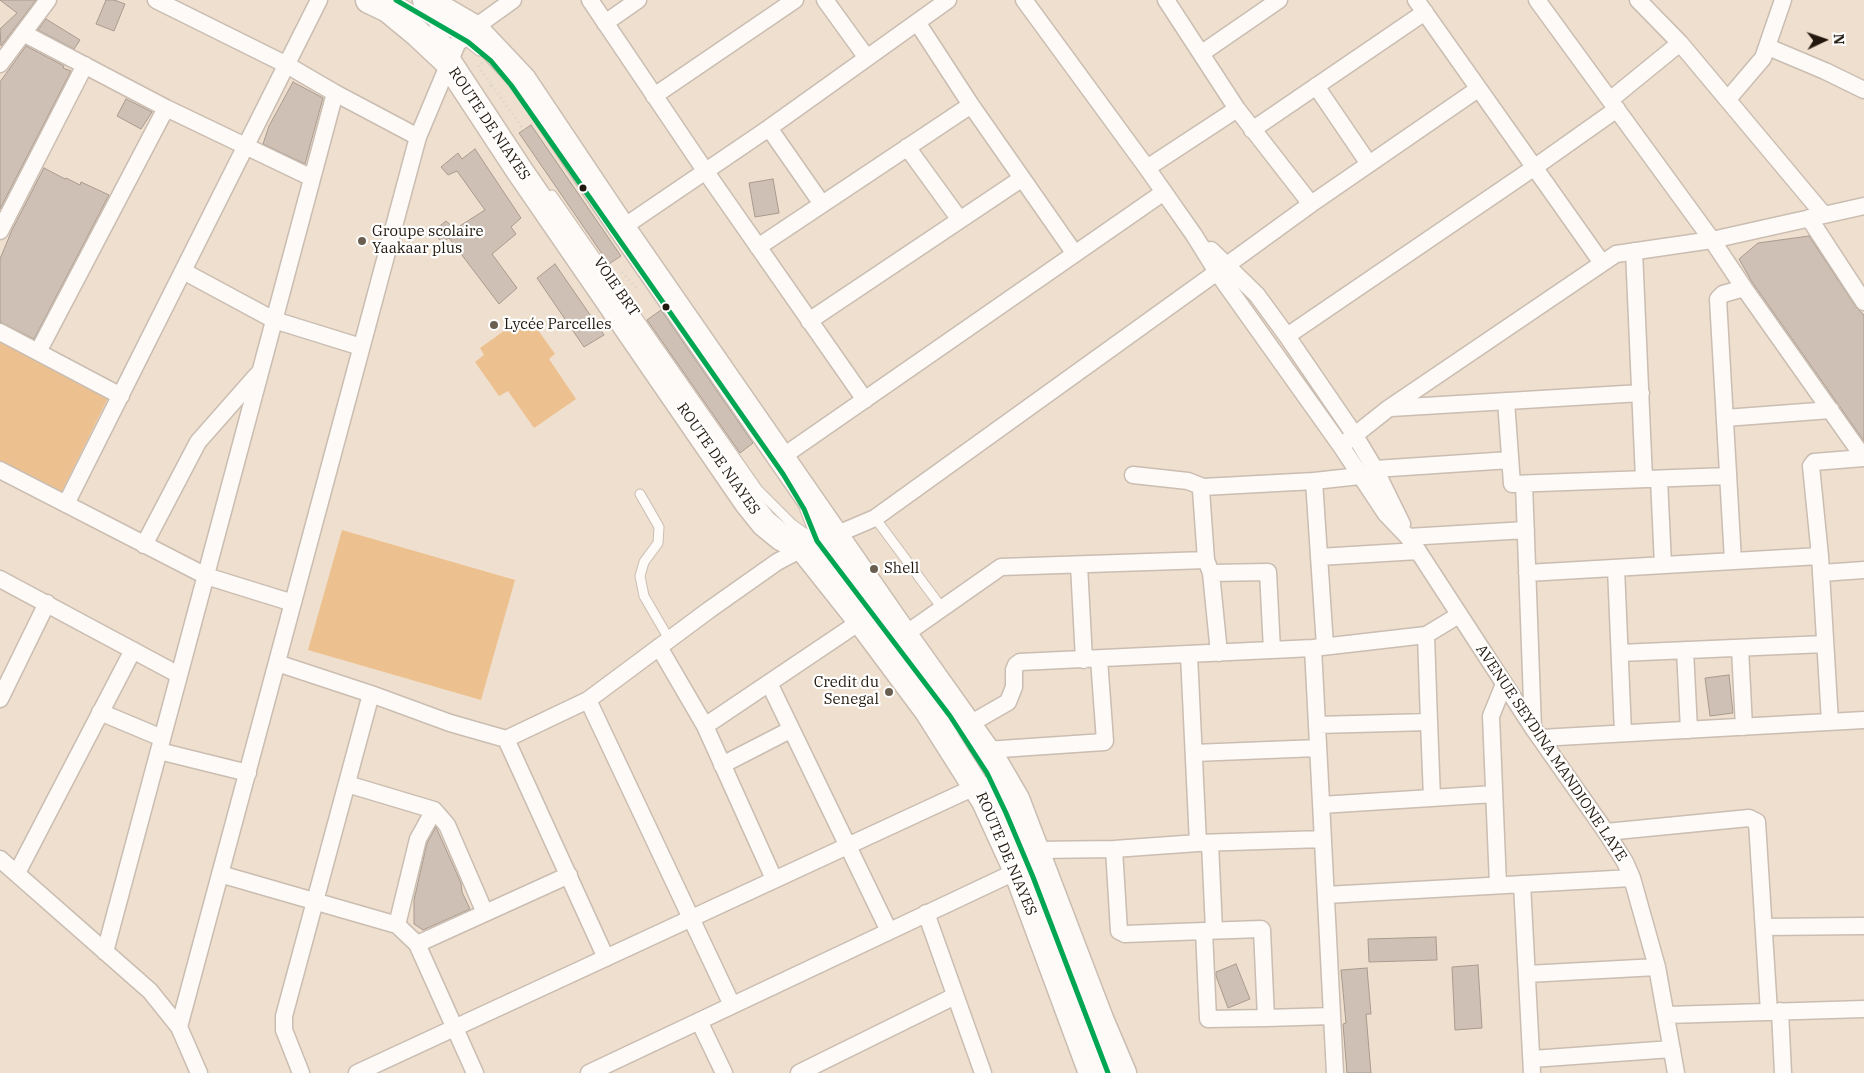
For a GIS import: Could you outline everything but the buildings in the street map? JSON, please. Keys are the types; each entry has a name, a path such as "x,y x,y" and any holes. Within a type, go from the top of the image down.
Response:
{"main road":[{"name":"ROUTE DE NIAYES","path":"370,0 388,9 417,32 460,47 523,80 622,228 782,457 818,542 861,621 928,711 977,786 1017,870 1092,1073"},
{"name":"ROUTE DE NIAYES","path":"427,10 460,47 482,91 743,496 764,523 781,537 818,542 904,635 996,763 1016,799 1100,1019 1123,1073"}],"street":[{"path":"0,64 48,0"},
{"path":"156,0 287,65 418,137"},
{"path":"66,504 320,0"},
{"path":"179,1027 418,137 460,47 513,0"},
{"path":"590,0 706,172 865,400"},
{"path":"606,23 638,0"},
{"path":"654,96 795,0"},
{"path":"825,0 867,58"},
{"path":"622,228 769,128 948,0"},
{"path":"1024,0 1194,235 1222,268 1386,514 1408,537 1526,530"},
{"path":"1166,0 1237,109 1311,204"},
{"path":"1202,53 1278,0"},
{"path":"1537,0 1712,240 1864,458 1812,464 1820,556 1830,722"},
{"path":"1638,0 1680,43 1728,99 1817,216 1864,302"},
{"path":"1728,99 1763,58 1783,0"},
{"path":"1252,130 1316,86 1421,6 1602,263"},
{"path":"917,22 1021,179 1075,254"},
{"path":"24,33 166,108 312,178"},
{"path":"1287,336 1535,167 1613,104 1680,43"},
{"path":"1768,47 1864,90"},
{"path":"0,231 85,65"},
{"path":"1316,86 1369,164"},
{"path":"277,663 371,694 450,723 506,739 588,700 777,562 875,518 1311,204 1478,89"},
{"path":"105,952 335,93"},
{"path":"758,246 971,105"},
{"path":"38,352 166,108"},
{"path":"1147,168 1237,109"},
{"path":"769,128 822,204"},
{"path":"906,148 960,220"},
{"path":"809,321 1021,179"},
{"path":"782,457 1164,192"},
{"path":"1340,446 1389,408 1616,254 1712,240 1864,206"},
{"path":"1634,251 1641,393 1663,565"},
{"path":"1222,268 1257,295 1287,336 1376,469 1408,537"},
{"path":"183,271 274,320 361,348"},
{"path":"1733,561 1718,300 1723,294 1744,288"},
{"path":"0,332 121,396"},
{"path":"144,545 198,442 260,371"},
{"path":"1389,408 1641,393"},
{"path":"1506,401 1511,484 1728,476"},
{"path":"1725,418 1831,410"},
{"path":"1376,469 1510,460"},
{"path":"0,470 206,576 293,603"},
{"path":"1133,475 1188,481 1204,488 1360,476"},
{"path":"1314,481 1319,557 1317,725 1335,1073"},
{"path":"1524,484 1536,733 1623,733 1864,720"},
{"path":"1204,488 1202,490 1208,566 1219,653"},
{"name":"AVENUE SEYDINA MANDIONE LAYE","path":"1408,537 1536,733 1625,862 1632,878 1658,967 1676,1073"},
{"path":"1319,557 1418,551"},
{"path":"1527,573 1820,556"},
{"path":"986,750 1104,742 1079,565"},
{"path":"904,635 1001,567 1079,565 1208,566 1268,572 1272,650"},
{"path":"1616,568 1623,733"},
{"path":"1821,573 1864,570"},
{"path":"0,578 179,675"},
{"path":"0,699 46,603"},
{"path":"968,725 1008,702 1014,687 1014,670 1020,662 1092,660 1319,647 1426,635 1459,615"},
{"path":"705,726 861,621"},
{"path":"1426,635 1432,798"},
{"path":"664,643 705,726 774,879"},
{"path":"1620,653 1825,644"},
{"path":"1740,648 1744,727"},
{"path":"17,873 133,650"},
{"path":"1685,650 1689,730"},
{"path":"1189,655 1194,754 1204,843 1209,930 1208,1020 1332,1016"},
{"path":"769,683 888,931"},
{"path":"1498,886 1491,716 1504,684"},
{"path":"301,1073 284,1030 283,1022 371,694"},
{"path":"588,700 732,1005"},
{"path":"100,712 160,745 248,773"},
{"path":"1317,725 1429,722"},
{"path":"722,765 790,730"},
{"path":"506,739 606,958"},
{"path":"1194,754 1318,748"},
{"path":"347,784 434,810 447,825 485,914"},
{"path":"357,1073 977,786"},
{"path":"1321,805 1494,794"},
{"path":"397,925 418,839 434,810"},
{"path":"1606,832 1749,818 1757,822 1764,928 1774,1012 1784,1073"},
{"path":"1036,850 1114,849 1204,843 1323,839"},
{"path":"1114,849 1118,931 1125,934 1209,930 1262,930 1266,1018"},
{"path":"0,859 150,991 179,1027 199,1073"},
{"path":"589,1073 618,1067 699,1021 1017,870"},
{"path":"220,874 397,925 417,944 475,1073"},
{"path":"417,944 569,875"},
{"path":"1326,895 1632,878"},
{"path":"1522,884 1532,1066 1672,1049"},
{"path":"926,914 983,1073"},
{"path":"1764,928 1864,926"},
{"path":"1527,974 1658,967"},
{"path":"799,1073 955,996"},
{"path":"1667,1014 1864,1009"},
{"path":"699,1021 724,1073"}],"lane":[{"path":"396,0 427,10"},
{"name":"VOIE BRT","path":"460,47 487,58 511,84 783,474 804,509 818,542 950,716 987,773 1033,877 1108,1073"},
{"name":"VOIE BRT","path":"548,189 758,490 792,524 818,542"},
{"path":"640,494 658,527 658,543 644,562 640,576 644,596 664,643"},
{"path":"875,518 942,608"}],"path":[{"path":"487,58 478,66 482,91 524,130"},
{"path":"619,269 638,291"}],"shaded area":[{"path":"522,318 528,327 533,323 555,354 549,359 576,399 534,428 508,391 499,396 475,362 484,355 480,348"},
{"path":"0,341 109,396 61,493 0,462"},
{"path":"342,530 515,580 481,700 308,650"}],"transit line":[{"path":"396,0 468,42 491,61 511,85 783,474 804,509 817,541 950,716 987,773 1006,813 1033,877 1108,1073"}],"place":[{"name":"Groupe scolaire Yaakaar plus","path":"362,241"},
{"name":"Lycée Parcelles","path":"494,325"},
{"name":"Shell","path":"874,569"},
{"name":"Credit du Senegal","path":"889,692"}]}
